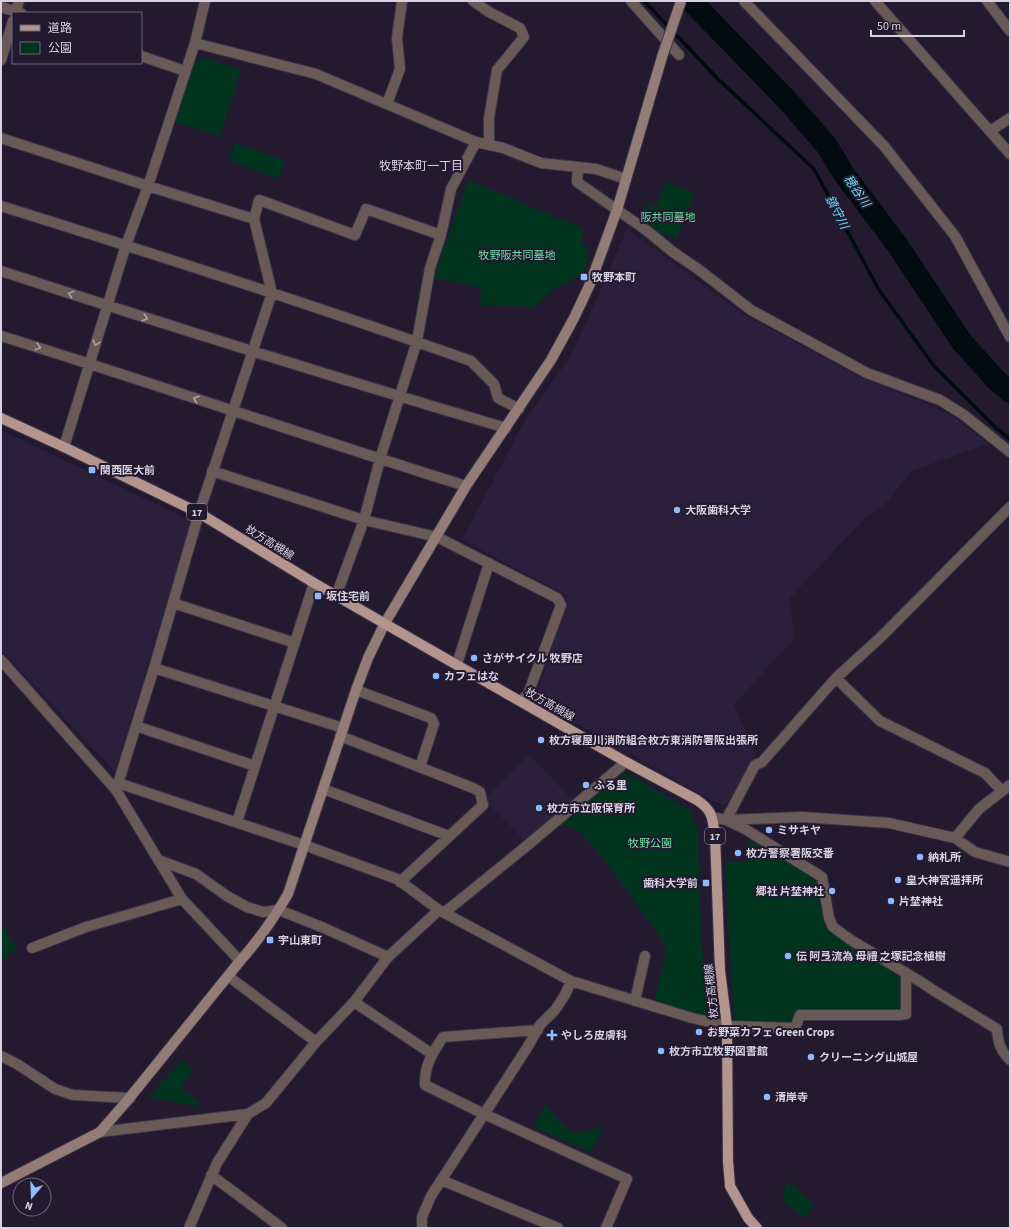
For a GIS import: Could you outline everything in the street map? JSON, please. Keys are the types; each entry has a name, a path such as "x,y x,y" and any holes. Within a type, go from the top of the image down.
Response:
{"main road":[{"name":"枚方高槻線","path":"1,418 199,513 336,596 707,807 712,817 715,834 720,971 727,1026 728,1161 730,1186 748,1218 757,1228"}],"street":[{"path":"16,12 19,1"},
{"path":"64,447 126,245 148,186 195,42 205,1"},
{"path":"386,104 400,69 397,38 402,1"},
{"path":"473,1 488,12 520,28 524,37 497,70 489,118 489,145"},
{"path":"631,1 679,55"},
{"path":"100,1132 130,1098 254,945 279,910 288,894 356,690 368,658 385,623 466,486 551,360 574,318 590,284 617,210 662,57 681,1"},
{"path":"744,1 884,146 951,230 1010,337"},
{"path":"987,1 1010,31"},
{"path":"880,3 1010,154"},
{"path":"1,7 12,12"},
{"path":"1,60 12,26"},
{"path":"195,42 316,74 476,142 503,148 541,163 596,169 626,180"},
{"path":"142,56 185,71"},
{"path":"990,132 1010,118"},
{"path":"1,138 254,219"},
{"path":"336,596 364,520 380,459 417,342 430,268 442,235 451,189 476,142"},
{"path":"578,168 577,182 646,230 751,310 867,373 940,400 964,415 1010,452"},
{"path":"117,786 154,668 212,471 272,293 254,219 259,200 355,235 366,209 442,235"},
{"path":"1,206 126,245 471,360 494,384 498,398 519,409"},
{"path":"1,271 252,351 506,428"},
{"path":"1,336 89,363 466,486"},
{"path":"212,471 364,520 437,537 557,598 561,604 528,694 521,701"},
{"path":"726,820 755,765 762,762 836,678 882,636 1010,506"},
{"path":"457,664 490,563"},
{"path":"237,822 314,583"},
{"path":"173,603 294,643"},
{"path":"1,660 117,786 158,860 182,899 240,961"},
{"path":"154,668 274,706 341,732 480,792 483,805 400,882"},
{"path":"836,678 880,721 986,773 1006,788 979,809 956,838"},
{"path":"356,690 431,718 434,724 420,767"},
{"path":"136,726 255,766"},
{"path":"1,1183 100,1132 248,1114 266,1103 316,1042 354,1002 388,957 441,911 541,834 626,762"},
{"path":"117,786 237,822 397,879 441,911 571,981 692,1018 727,1026 795,1028 800,1015 906,1014 906,973"},
{"path":"323,789 449,836"},
{"path":"712,817 726,820 745,829 822,877 829,918 833,927 851,940 997,1029 998,1040 1003,1052 1010,1060"},
{"path":"726,820 802,817 888,823 956,838 975,852 1010,862"},
{"path":"158,860 196,874 227,896 247,907 263,912 279,910 324,928 388,957"},
{"path":"32,948 86,927 182,899"},
{"path":"635,1001 645,956"},
{"path":"228,976 316,1042"},
{"path":"422,1228 422,1217 431,1196 540,1025 555,1010 565,995 571,981"},
{"path":"354,1002 432,1054"},
{"path":"538,1030 443,1037 432,1054 425,1075 425,1085 484,1114 627,1179 606,1228"},
{"path":"1,1056 17,1064 55,1089 73,1094 130,1098"},
{"path":"189,1228 217,1163 248,1114"},
{"path":"211,1175 276,1226"},
{"path":"441,1180 558,1228"}],"shaded area":[{"name":"大阪歯科大学","path":"627,229 743,314 862,378 931,406 955,418 988,444 911,471 889,500 863,520 790,598 794,641 776,658 734,705 756,754 726,806 713,801 535,700 568,596 462,540 526,418 569,359"},
{"path":"1,430 192,521 115,772 1,650"},
{"path":"529,755 572,799 528,843 484,799"}],"green space":[{"path":"203,58 241,69 220,136 175,122 193,63"},
{"path":"235,143 285,161 278,179 233,162 230,158"},
{"name":"牧野阪共同墓地","path":"468,180 584,229 581,244 587,245 587,265 583,275 553,289 535,307 480,305 481,288 434,277"},
{"name":"阪共同墓地","path":"666,182 694,193 677,239 657,232 658,229 640,222 646,204 656,207"},
{"name":"牧野公園","path":"625,772 689,810 698,829 701,936 708,1016 654,1003 666,950 662,939 599,853 578,830 562,824"},
{"path":"748,839 814,877 818,886 826,926 837,936 902,979 903,1007 897,1011 799,1012 792,1020 788,1021 734,1021 725,862 748,862"},
{"path":"1,924 17,948 1,962"},
{"path":"182,1060 194,1070 180,1088 200,1103 197,1106 149,1097"},
{"path":"545,1104 570,1132 574,1134 603,1127 591,1152 534,1127"},
{"path":"787,1182 814,1205 804,1218 782,1200"}],"waterway":[{"name":"鎮守川","path":"644,1 718,79 814,169 879,290 934,366 996,428 1010,439"},
{"name":"穂谷川","path":"691,1 787,100 827,146 844,174 898,246 962,342 996,380 1010,392"}],"place":[{"name":"牧野本町","path":"584,277"},
{"name":"関西医大前","path":"92,470"},
{"name":"大阪歯科大学","path":"677,510"},
{"name":"坂住宅前","path":"318,596"},
{"name":"さがサイクル 牧野店","path":"474,658"},
{"name":"カフェはな","path":"436,676"},
{"name":"枚方寝屋川消防組合枚方東消防署阪出張所","path":"541,740"},
{"name":"ふる里","path":"586,785"},
{"name":"枚方市立阪保育所","path":"539,808"},
{"name":"ミサキヤ","path":"769,830"},
{"name":"枚方警察署阪交番","path":"738,853"},
{"name":"納札所","path":"920,857"},
{"name":"皇大神宮遥拝所","path":"898,880"},
{"name":"歯科大学前","path":"706,883"},
{"name":"郷社 片埜神社","path":"832,891"},
{"name":"片埜神社","path":"891,901"},
{"name":"宇山東町","path":"270,940"},
{"name":"伝 阿弖流為 母禮 之塚記念植樹","path":"788,956"},
{"name":"お野菜カフェ Green Crops","path":"699,1032"},
{"name":"やしろ皮膚科","path":"552,1035"},
{"name":"枚方市立牧野図書館","path":"661,1051"},
{"name":"クリーニング山城屋","path":"811,1057"},
{"name":"清岸寺","path":"767,1097"}],"district":[{"name":"牧野本町一丁目","path":"421,166"}]}
